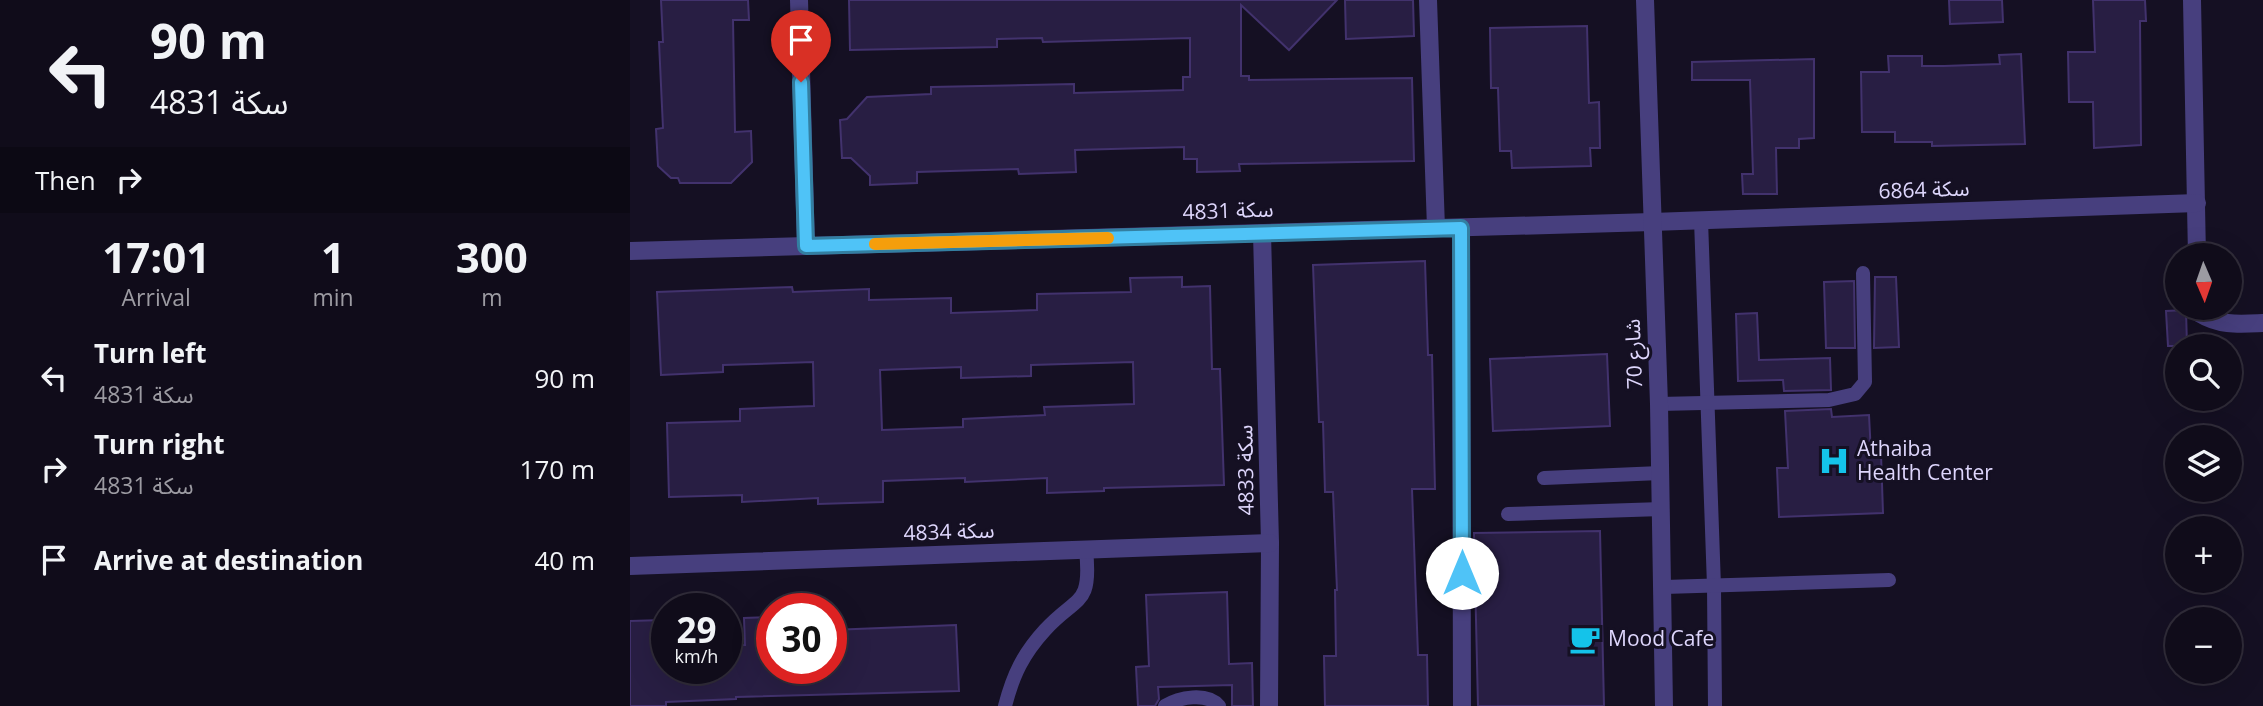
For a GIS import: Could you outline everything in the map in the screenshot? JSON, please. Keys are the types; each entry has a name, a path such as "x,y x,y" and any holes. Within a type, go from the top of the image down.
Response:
{"street":[{"path":"799,0 806,246"},
{"path":"1428,0 1436,228"},
{"name":"شارع 70","path":"1645,0 1662,509 1664,706"},
{"path":"2192,0 2197,243"},
{"name":"سكة 6864","path":"1652,222 2197,203"},
{"name":"سكة 4831","path":"630,251 1652,222"},
{"path":"1461,228 1462,706"},
{"name":"سكة 4833","path":"1262,233 1270,543 1269,706"},
{"path":"2210,320 2227,324 2263,323"},
{"name":"سكة 4834","path":"630,566 1270,543"}],"lane":[{"path":"1700,220 1714,586 1715,706"},
{"path":"1659,404 1829,400 1855,394 1865,382 1863,273"},
{"path":"1544,478 1660,473"},
{"path":"1508,514 1662,509"},
{"path":"1005,706 1014,673 1045,629 1078,602 1089,579 1086,550"},
{"path":"1664,587 1889,580"},
{"path":"1165,706 1175,699 1204,698 1216,702 1219,706"}],"building":[{"path":"661,0 748,0 749,20 733,20 735,132 751,131 752,162 731,183 680,183 678,178 671,178 658,166 656,129 663,128 659,42 663,42"},
{"path":"849,0 1337,0 1289,50 1241,5 1241,76 1249,76 1249,80 1412,78 1414,161 1239,164 1240,171 1197,172 1197,159 1184,159 1184,147 1075,150 1076,172 1019,174 1018,169 917,172 917,183 870,185 870,176 851,158 842,158 840,120 847,119 867,97 931,94 931,87 1074,84 1074,93 1183,90 1183,77 1190,77 1190,38 1043,42 1042,38 997,39 997,47 850,50"},
{"path":"1345,0 1413,0 1414,36 1346,39"},
{"path":"1949,0 2002,0 2003,22 1950,24"},
{"path":"2093,0 2145,0 2146,21 2140,21 2141,145 2094,148 2093,102 2069,102 2068,52 2095,52"},
{"path":"1587,26 1589,103 1599,102 1600,148 1590,148 1591,166 1512,168 1511,151 1500,151 1498,88 1491,88 1490,28"},
{"path":"2021,54 2025,144 1932,146 1932,142 1895,142 1895,132 1862,132 1861,72 1889,72 1888,56 1922,56 1922,66 1944,66 2000,64 1999,55"},
{"path":"1814,59 1814,138 1799,139 1799,148 1776,148 1777,194 1743,194 1742,174 1753,174 1750,80 1692,80 1692,62"},
{"path":"1425,261 1428,355 1432,355 1435,489 1412,489 1418,655 1427,655 1428,706 1325,706 1324,656 1336,656 1337,590 1333,492 1325,492 1323,422 1319,422 1313,265"},
{"path":"1182,277 1182,287 1210,286 1212,369 1220,369 1224,485 1104,488 1104,491 1047,493 1047,478 965,482 965,478 883,481 883,502 818,504 818,498 742,502 742,495 669,497 667,423 740,421 740,409 814,406 813,362 723,365 723,372 661,375 657,292 792,287 793,292 869,289 869,300 951,298 951,313 1037,310 1037,294 1131,292 1130,278","holes":["1133,362 1134,404 1044,407 1045,415 963,419 963,427 882,430 880,370 961,367 961,378 1031,376 1031,365"]},
{"path":"1875,277 1896,277 1899,347 1874,348"},
{"path":"1854,281 1855,348 1826,348 1824,282"},
{"path":"1757,313 1759,360 1830,358 1831,390 1784,391 1783,380 1738,381 1736,314"},
{"path":"2167,320 2186,320 2187,334 2167,334"},
{"path":"1607,354 1610,426 1493,431 1490,359"},
{"name":"Athaiba Health Center","path":"1831,409 1832,417 1869,415 1871,454 1881,454 1883,513 1779,517 1777,468 1788,468 1785,411"},
{"path":"1600,531 1604,706 1478,706 1474,533"},
{"path":"1227,592 1229,664 1252,663 1253,706 1232,706 1232,685 1158,687 1159,699 1155,706 1138,706 1136,667 1149,666 1146,595"},
{"path":"744,618 756,618 756,684 847,684 847,629 956,625 959,691 736,697 666,702 666,706 630,706 630,621 651,620 651,684 742,684"}],"slow traffic":[{"path":"875,244 1108,238"}],"place":[{"name":"Athaiba Health Center","path":"1834,461"},
{"name":"Mood Cafe","path":"1585,639"}],"route":[{"path":"801,82 806,246 1461,228 1462,573"}]}
